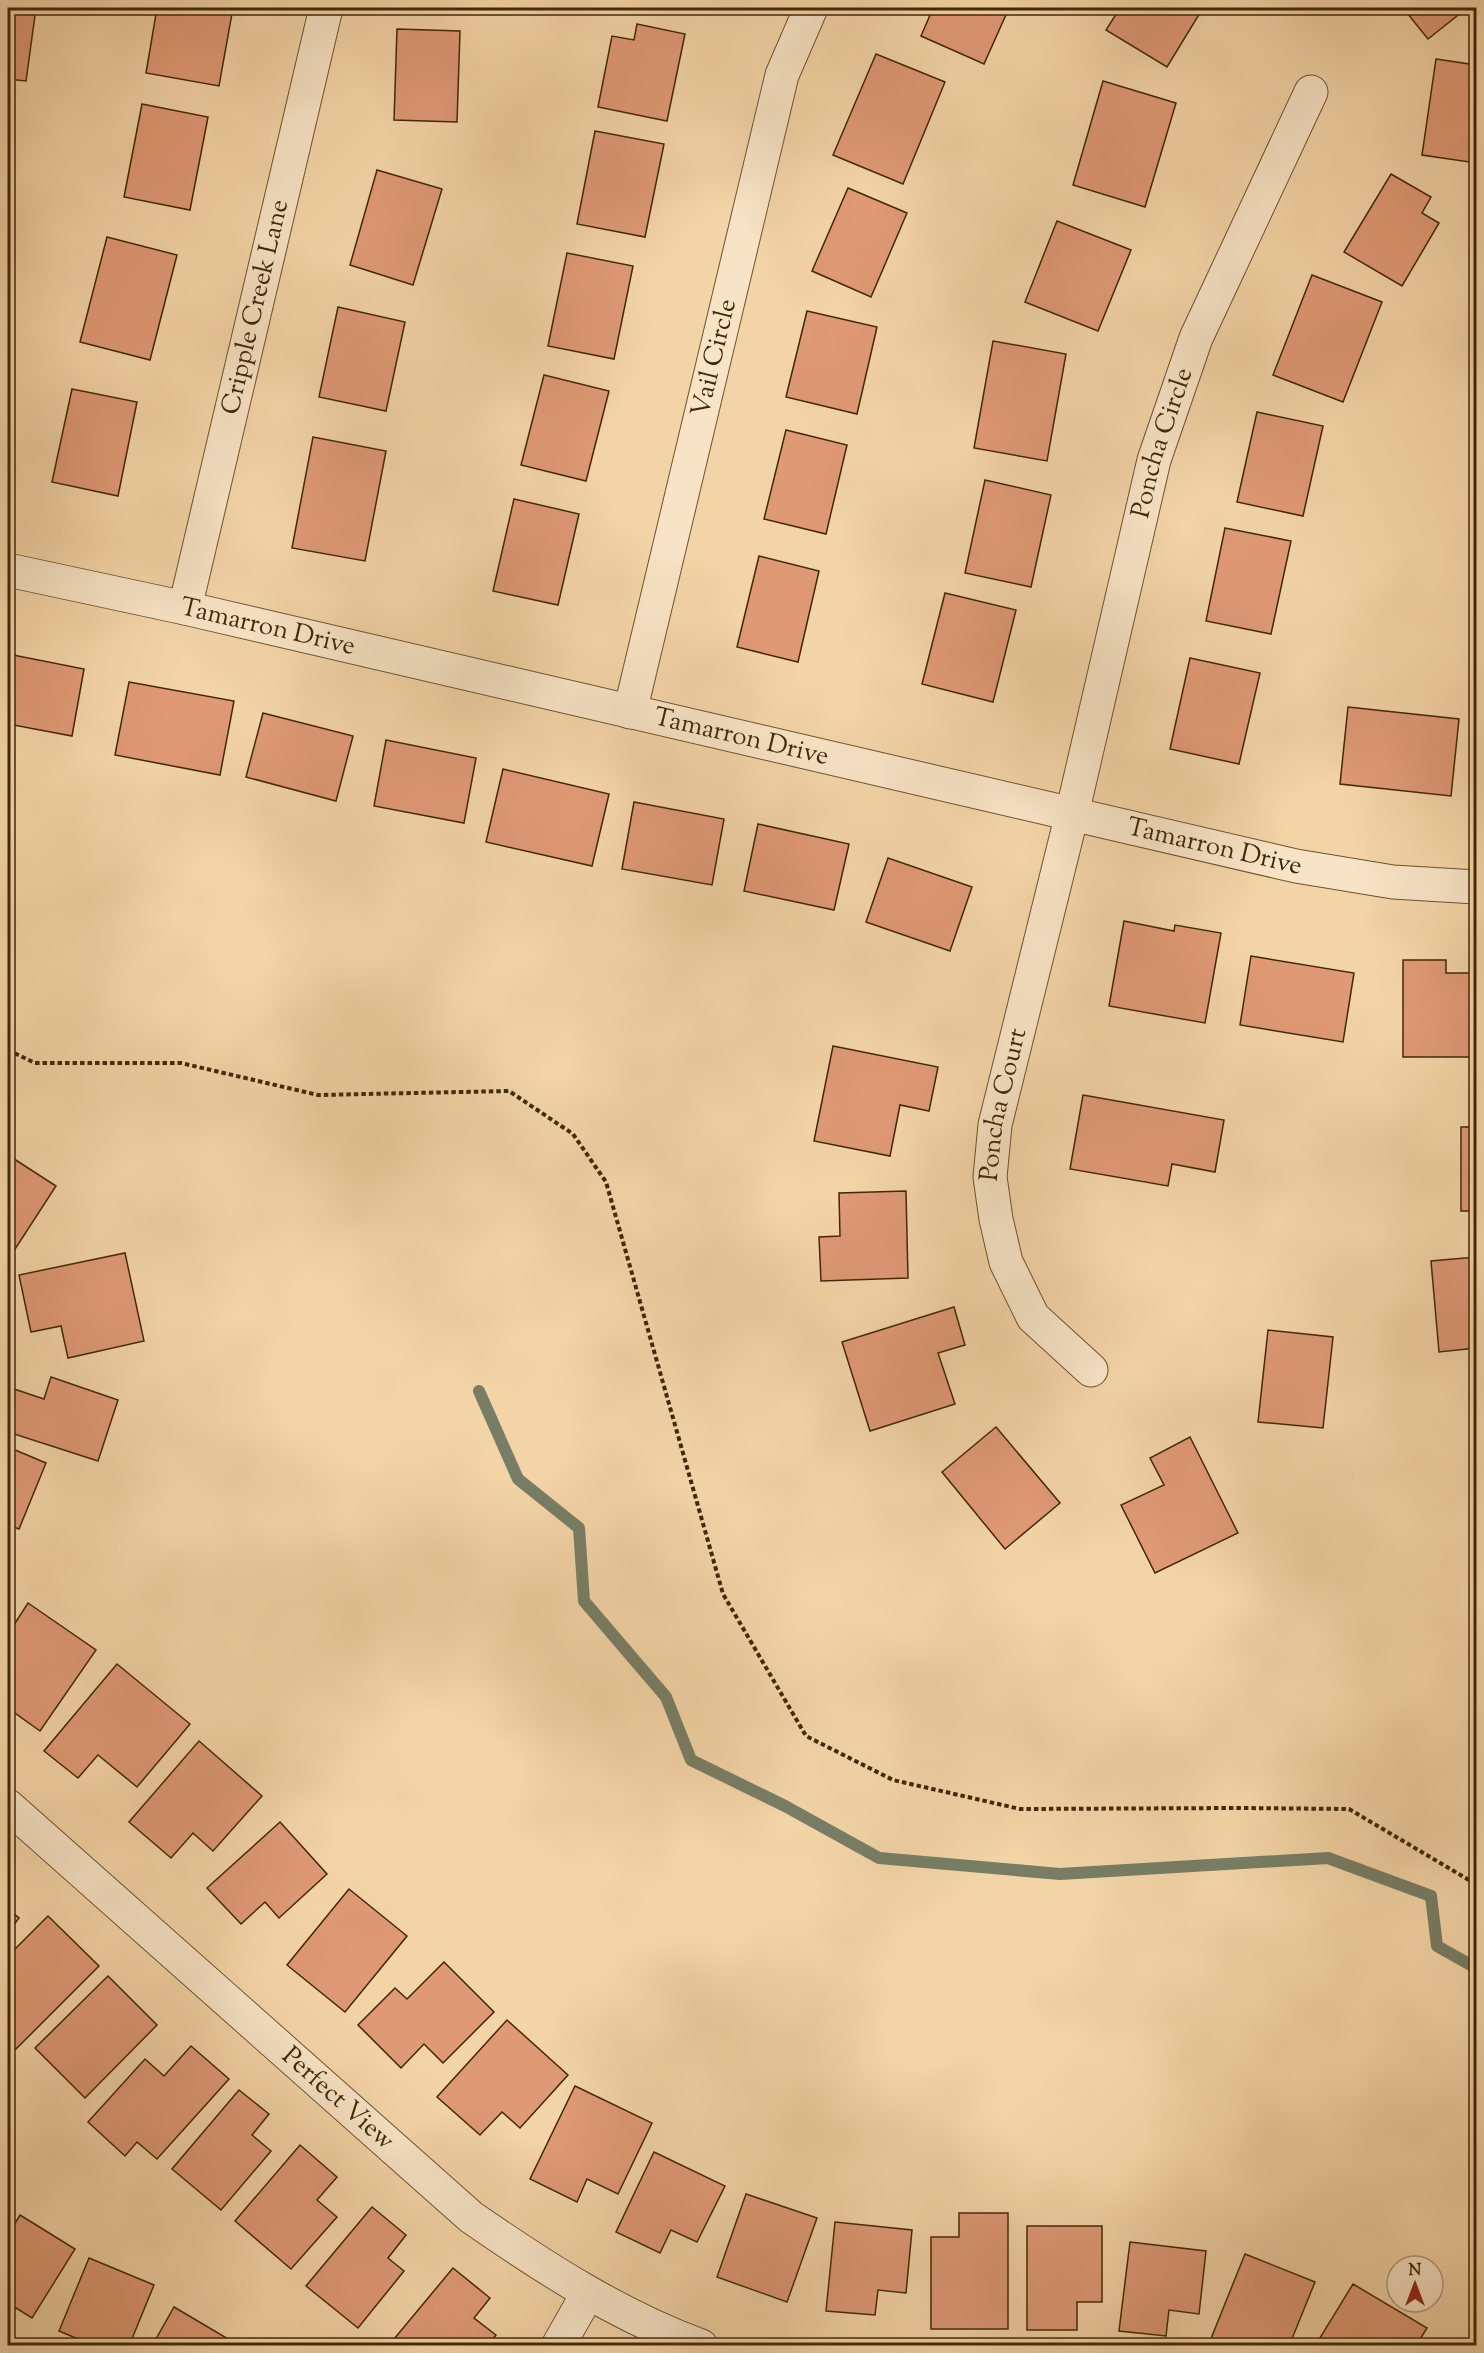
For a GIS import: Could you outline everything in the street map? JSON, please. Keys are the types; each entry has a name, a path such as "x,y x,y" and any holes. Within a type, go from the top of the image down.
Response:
{"street":[{"name":"Cripple Creek Lane","path":"185,608 326,8"},
{"name":"Vail Circle","path":"630,712 782,75 811,8"},
{"name":"Poncha Circle","path":"1072,814 1154,460 1196,338 1311,92"},
{"name":"Tamarron Drive","path":"8,570 185,608 1296,866 1393,882 1476,886"},
{"name":"Poncha Court","path":"1072,814 995,1125 990,1177 996,1219 1006,1262 1033,1317 1091,1370"},
{"name":"Perfect View","path":"8,1806 471,2217 588,2293 674,2336 701,2346"},
{"path":"558,2346 588,2293"}],"path":[{"path":"8,1050 35,1063 181,1063 318,1095 509,1091 573,1134 606,1182 723,1594 806,1736 892,1780 1020,1809 1350,1809 1476,1882"}],"building":[{"path":"8,8 36,8 26,81 8,79"},
{"path":"157,8 233,8 219,86 146,73"},
{"path":"933,8 1009,8 984,64 921,36"},
{"path":"1120,8 1203,8 1167,67 1106,30"},
{"path":"1403,8 1467,8 1428,39"},
{"path":"637,24 685,34 667,121 598,107 612,36 634,40"},
{"path":"397,29 460,31 457,122 394,120"},
{"path":"876,54 945,82 903,184 833,155"},
{"path":"1436,59 1476,65 1476,163 1422,155"},
{"path":"1103,81 1176,103 1145,207 1073,185"},
{"path":"142,104 208,117 190,210 124,197"},
{"path":"595,131 664,144 645,237 577,224"},
{"path":"377,170 442,189 413,285 350,265"},
{"path":"1391,174 1431,197 1422,213 1439,223 1402,286 1344,252"},
{"path":"848,188 907,213 871,297 812,271"},
{"path":"1057,221 1131,250 1098,331 1025,302"},
{"path":"107,237 177,255 150,360 80,342"},
{"path":"567,253 633,266 614,359 548,346"},
{"path":"1312,275 1382,302 1343,402 1273,375"},
{"path":"338,307 405,322 386,411 319,397"},
{"path":"807,311 877,327 857,414 786,397"},
{"path":"993,341 1066,354 1047,461 974,448"},
{"path":"544,375 609,391 586,481 521,465"},
{"path":"72,389 137,402 118,496 52,482"},
{"path":"1257,412 1323,426 1303,516 1237,502"},
{"path":"786,430 847,445 826,534 764,519"},
{"path":"313,437 386,451 365,561 292,548"},
{"path":"985,480 1051,495 1031,587 965,573"},
{"path":"514,499 579,514 558,605 493,591"},
{"path":"1225,528 1291,541 1271,634 1206,621"},
{"path":"759,556 819,571 798,662 737,647"},
{"path":"945,593 1016,610 993,702 922,684"},
{"path":"8,654 84,669 72,736 8,724"},
{"path":"1190,658 1260,673 1239,764 1170,749"},
{"path":"129,682 234,701 220,775 115,755"},
{"path":"1348,707 1459,719 1451,796 1340,784"},
{"path":"263,713 353,736 336,801 246,777"},
{"path":"386,740 476,758 464,823 374,806"},
{"path":"503,769 609,794 592,866 486,842"},
{"path":"634,802 724,819 712,885 622,869"},
{"path":"758,824 849,844 834,910 744,891"},
{"path":"888,858 972,887 950,951 866,922"},
{"path":"1124,921 1174,931 1175,925 1221,933 1205,1023 1109,1006"},
{"path":"1251,956 1354,973 1343,1042 1240,1025"},
{"path":"1403,960 1446,960 1446,973 1476,973 1476,1057 1403,1057"},
{"path":"833,1046 938,1067 929,1111 900,1105 890,1156 814,1141"},
{"path":"1083,1095 1224,1120 1215,1172 1172,1164 1168,1186 1070,1169"},
{"path":"1461,1127 1476,1127 1476,1211 1461,1211"},
{"path":"8,1155 56,1186 8,1260"},
{"path":"906,1191 908,1278 821,1281 819,1237 840,1236 839,1193"},
{"path":"125,1253 144,1341 68,1358 61,1326 31,1332 19,1275"},
{"path":"1476,1257 1476,1348 1439,1352 1431,1261"},
{"path":"954,1307 965,1345 938,1353 955,1404 870,1431 842,1342"},
{"path":"1268,1330 1333,1337 1323,1428 1258,1422"},
{"path":"51,1377 118,1400 98,1461 8,1432 8,1409 14,1389 44,1399"},
{"path":"996,1427 1060,1503 1005,1549 942,1472"},
{"path":"1190,1437 1238,1533 1155,1573 1121,1505 1164,1485 1150,1458"},
{"path":"8,1447 46,1463 19,1529 8,1525"},
{"path":"28,1603 96,1650 40,1731 8,1708 8,1634"},
{"path":"117,1664 190,1724 137,1787 98,1755 78,1778 44,1751"},
{"path":"199,1741 262,1796 213,1851 193,1833 171,1858 129,1822"},
{"path":"280,1822 327,1874 279,1918 265,1902 241,1924 207,1888"},
{"path":"349,1889 407,1936 345,2012 287,1965"},
{"path":"8,1909 19,1918 8,1933"},
{"path":"48,1916 99,1966 16,2049 8,2041 8,1956"},
{"path":"444,1962 494,2012 443,2063 424,2044 401,2068 358,2025 395,1988 407,1999"},
{"path":"108,1976 157,2025 85,2098 35,2048"},
{"path":"507,2020 568,2075 520,2128 502,2112 480,2135 437,2097"},
{"path":"191,2046 229,2079 157,2159 137,2142 125,2156 88,2122 145,2059 164,2076"},
{"path":"575,2086 652,2123 618,2194 587,2179 577,2202 530,2179"},
{"path":"239,2090 269,2114 252,2135 271,2151 221,2210 172,2169"},
{"path":"300,2145 337,2177 317,2200 337,2217 291,2269 235,2221"},
{"path":"654,2152 725,2186 697,2242 671,2230 660,2253 616,2232"},
{"path":"746,2194 817,2218 787,2302 717,2277"},
{"path":"372,2207 406,2235 388,2258 404,2271 358,2328 306,2286"},
{"path":"959,2213 1008,2213 1008,2329 931,2329 931,2237 959,2237"},
{"path":"20,2215 75,2249 32,2318 8,2303 8,2235"},
{"path":"835,2222 912,2230 906,2293 878,2290 875,2315 826,2311"},
{"path":"1027,2226 1102,2226 1102,2302 1077,2302 1077,2330 1027,2330"},
{"path":"1130,2242 1206,2251 1199,2314 1169,2310 1166,2336 1119,2331"},
{"path":"1245,2254 1315,2282 1289,2346 1208,2346"},
{"path":"89,2258 154,2285 129,2346 95,2346 59,2331"},
{"path":"453,2268 490,2298 474,2318 496,2335 487,2346 389,2345"},
{"path":"1353,2284 1385,2303 1385,2314 1403,2314 1427,2328 1416,2346 1315,2346"},
{"path":"174,2307 230,2340 227,2346 152,2346"}],"waterway":[{"path":"479,1391 518,1479 579,1528 584,1601 666,1697 691,1760 785,1806 879,1858 1060,1874 1328,1858 1431,1896 1437,1946 1476,1968"}]}
